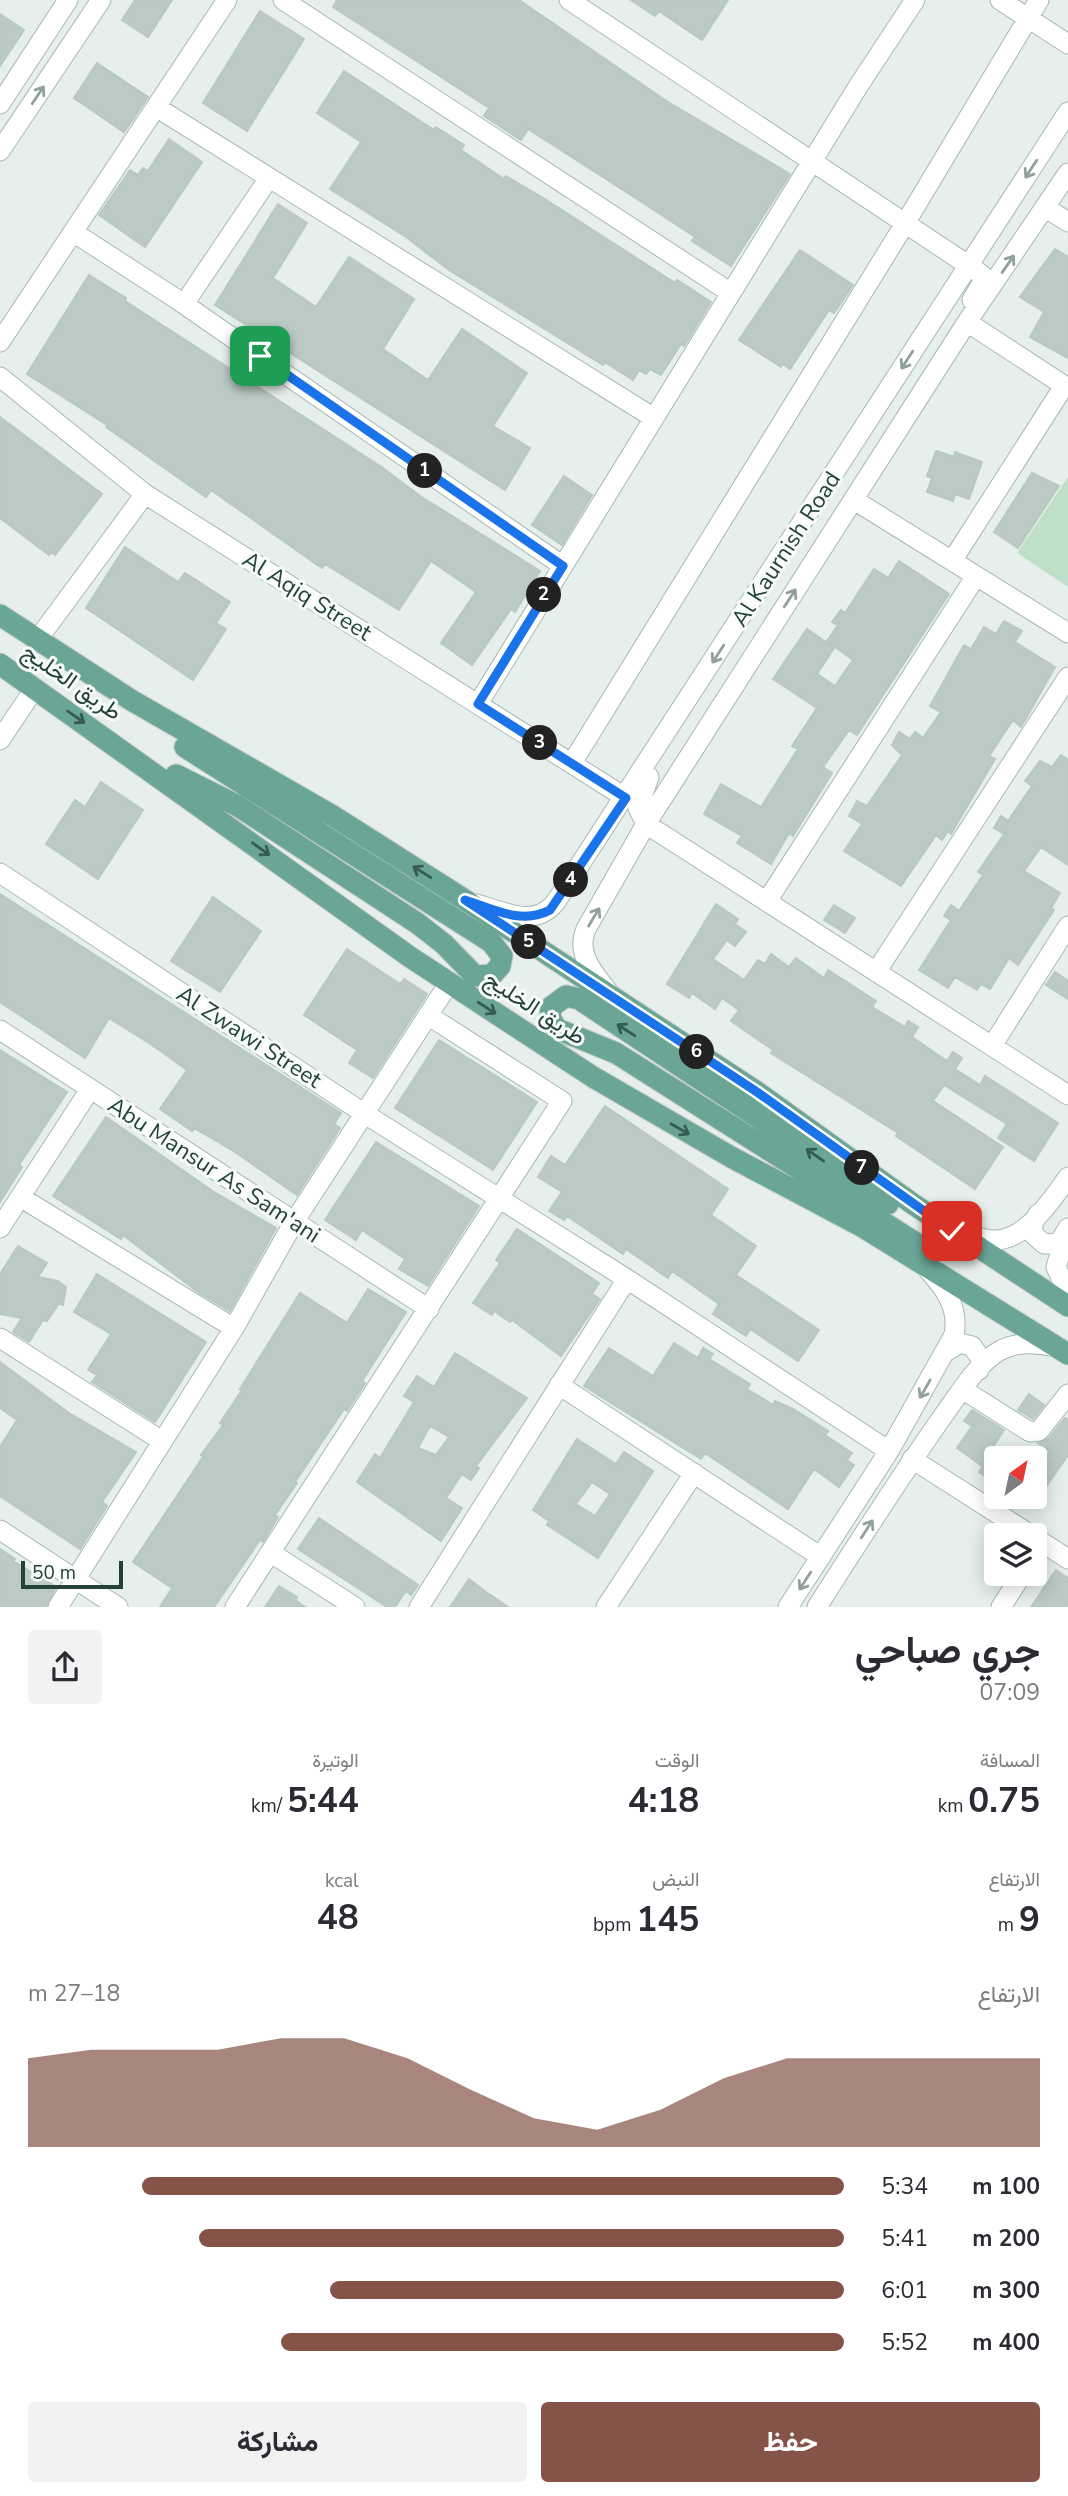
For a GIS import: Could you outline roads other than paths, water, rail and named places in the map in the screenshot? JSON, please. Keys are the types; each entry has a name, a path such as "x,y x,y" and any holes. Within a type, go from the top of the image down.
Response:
{"main road":[{"name":"طريق الخليج","path":"0,615 183,731 323,810 465,900 757,1092 952,1231 1068,1306"},
{"name":"طريق الخليج","path":"0,664 449,983 640,1106 852,1221 1064,1351"},
{"path":"80,667 166,734 491,942 502,956 500,966 492,975 481,978 475,976 432,934 237,806 118,746"},
{"path":"1001,1263 921,1225 579,999 566,996 551,1007 550,1018 557,1029 616,1053 836,1191 962,1273 1021,1324"}],"street":[{"path":"0,104 68,0"},
{"path":"0,152 101,0"},
{"path":"0,342 227,0"},
{"path":"283,0 731,293"},
{"path":"569,0 813,159 982,275 982,283 937,357 927,384"},
{"path":"478,704 813,159 915,0"},
{"path":"1000,0 1068,44"},
{"path":"572,763 906,222 1039,0"},
{"path":"156,107 654,418"},
{"name":"Al Kaurnish Road","path":"465,900 521,918 537,916 550,910 626,798 1068,112"},
{"name":"Al Kaurnish Road","path":"613,997 587,962 582,939 646,824 967,322 1068,173"},
{"path":"184,304 269,178"},
{"path":"1046,208 1068,222"},
{"path":"73,232 184,304 563,566"},
{"path":"952,561 1066,387 967,322"},
{"name":"Al Aqiq Street","path":"0,377 145,494 626,798"},
{"path":"38,639 145,494"},
{"path":"853,500 1068,633"},
{"path":"767,901 976,576"},
{"path":"876,972 1068,677"},
{"path":"0,740 35,688"},
{"path":"678,717 638,807 646,824 1068,1094"},
{"name":"Al Zwawi Street","path":"0,873 365,1114 627,1279 889,1451"},
{"path":"992,1046 1068,926"},
{"path":"58,1607 234,1328 294,1222 449,983"},
{"path":"235,1607 562,1101 429,1016"},
{"name":"Abu Mansur As Sam'ani","path":"0,1030 89,1091 429,1309"},
{"path":"0,1228 89,1091"},
{"path":"952,1231 983,1238 1004,1239 1022,1230 1068,1177"},
{"path":"20,1197 234,1328"},
{"path":"1041,1210 1032,1228 1040,1242 1049,1245 1059,1243 1068,1229"},
{"path":"1068,1229 1056,1267 1068,1294"},
{"path":"788,1607 889,1451 954,1335 956,1315 949,1296 923,1265"},
{"path":"419,1607 627,1279"},
{"path":"0,1338 162,1441"},
{"path":"947,1350 960,1343 972,1346 981,1359 979,1370"},
{"path":"817,1607 912,1459 962,1389 979,1370 997,1352 1013,1345 1038,1344 1064,1351"},
{"path":"559,1385 821,1557"},
{"path":"962,1389 1030,1432 1039,1431 1068,1394"},
{"path":"912,1459 1008,1523"},
{"path":"606,1607 694,1473"},
{"path":"0,1530 118,1607"},
{"path":"1047,1548 1068,1559"},
{"path":"271,1553 355,1607"},
{"path":"1001,1607 1015,1586"}]}
